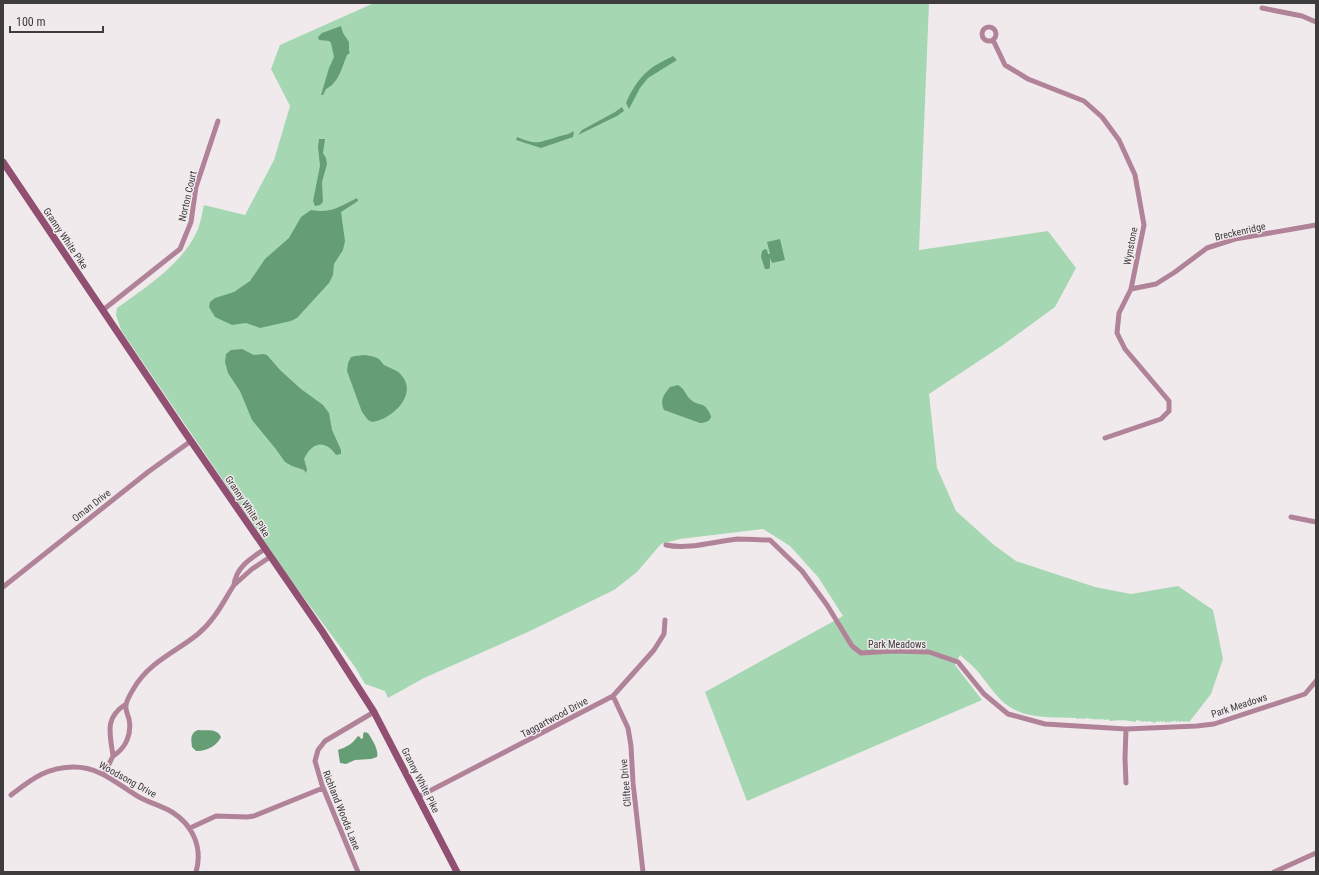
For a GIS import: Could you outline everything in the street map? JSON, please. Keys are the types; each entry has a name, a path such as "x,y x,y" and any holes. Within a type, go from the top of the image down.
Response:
{"main road":[{"name":"Granny White Pike","path":"3,162 191,441 322,631 374,712 457,872"}],"street":[{"path":"1262,8 1302,16 1316,22"},
{"name":"Wynstone","path":"993,40 1005,64 1028,79 1084,101 1102,117 1119,140 1135,175 1144,225 1131,290 1119,313 1117,333 1125,349 1169,401 1169,411 1161,418 1105,438"},
{"name":"Norton Court","path":"103,310 180,249 191,222 196,187 218,121"},
{"name":"Breckenridge","path":"1131,290 1156,284 1207,248 1235,239 1316,225"},
{"name":"Oman Drive","path":"3,587 148,472 191,441"},
{"path":"1291,517 1316,522"},
{"name":"Park Meadows","path":"666,544 677,546 739,539 770,540 802,571 827,605 852,646 861,653 893,651 930,652 958,662 984,694 1008,714 1045,724 1126,729 1214,724 1304,694 1316,682"},
{"path":"234,585 235,578 242,567 265,549"},
{"path":"113,756 110,724 116,712 126,704 137,683 151,666 195,636 211,621 224,603 234,585 252,569 270,557"},
{"name":"Taggartwood Drive","path":"418,797 613,696 654,650 664,634 665,620"},
{"name":"Cliftee Drive","path":"613,696 628,728 643,872"},
{"path":"104,774 113,756 124,746 130,733 130,723 126,704"},
{"name":"Richland Woods Lane","path":"358,872 323,788 316,765 316,755 319,747 329,738 374,712"},
{"path":"1126,729 1124,758 1126,783"},
{"name":"Woodsong Drive","path":"11,795 35,777 58,769 81,768 104,774 138,796 182,819 190,828 196,840 198,852 196,872"},
{"path":"190,828 216,816 254,816 323,788"},
{"path":"1274,872 1316,853"}],"shaded area":[{"path":"374,3 929,3 919,250 1048,231 1076,268 1055,307 1003,345 929,394 937,468 956,511 994,545 1016,561 1095,587 1131,594 1178,586 1213,610 1223,659 1211,694 1190,721 1176,722 1175,720 1169,723 1168,721 1166,723 1164,721 1157,721 1155,723 1137,720 1135,722 1122,720 1110,721 1108,719 1045,717 1026,714 1008,706 1000,699 972,665 960,655 955,665 982,700 747,801 705,692 843,616 818,577 790,546 763,529 680,539 661,544 637,572 614,590 528,632 424,678 388,698 385,691 365,684 355,667 288,576 121,330 116,315 117,308 152,283 174,264 183,253 198,229 204,205 245,215 274,160 290,106 271,69 280,45"},
{"path":"341,26 343,33 349,42 350,53 347,55 337,79 326,89 323,95 321,95 334,57 331,43 329,41 319,40 318,37 322,33"},
{"path":"673,56 677,60 648,78 640,88 629,109 626,103 641,77 658,64"},
{"path":"622,107 624,111 617,116 578,135 582,130"},
{"path":"574,131 573,137 541,148 516,140 517,137 533,142 541,142"},
{"path":"319,139 325,139 323,153 327,164 322,182 323,202 320,205 315,206 313,201 320,166 318,147"},
{"path":"357,198 358,201 341,212 345,241 343,250 334,264 333,275 329,283 297,318 291,321 260,328 246,323 232,325 215,317 209,307 210,302 215,298 234,292 250,281 265,259 289,238 301,217 311,210 330,210"},
{"path":"780,239 785,260 772,263 770,258 770,267 769,269 765,269 761,257 762,251 765,249 767,250 768,254 770,254 767,242"},
{"path":"242,349 254,355 267,355 280,370 301,389 323,405 329,413 332,430 341,450 341,454 336,455 327,446 315,446 307,453 304,459 307,469 306,473 304,470 285,462 252,420 240,391 228,373 225,362 226,354 231,350"},
{"path":"365,355 377,358 385,366 397,371 406,383 407,391 405,398 394,412 387,417 372,422 368,420 362,412 347,371 348,363 351,357"},
{"path":"678,385 693,402 706,407 711,416 709,420 700,423 664,410 662,400 665,394 670,387"},
{"path":"195,731 214,731 221,737 217,743 210,748 196,751 192,747 191,739"},
{"path":"364,732 368,733 373,741 377,751 377,757 355,760 346,764 340,763 338,750 349,745 358,736 361,739 363,738"}]}
